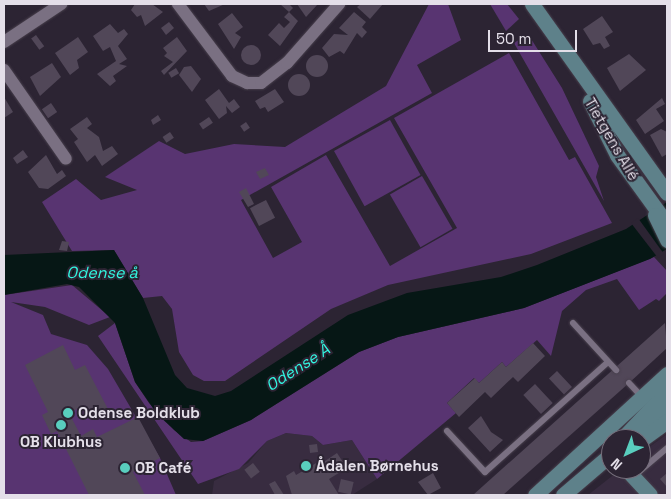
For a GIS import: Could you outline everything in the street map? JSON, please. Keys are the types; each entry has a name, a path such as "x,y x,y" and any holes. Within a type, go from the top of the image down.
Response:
{"main road":[{"name":"Tietgens Allé","path":"532,4 665,191"},
{"name":"Tietgens Allé","path":"564,51 617,155 667,224"},
{"path":"648,200 667,208"},
{"path":"648,200 667,240"},
{"path":"535,495 667,374"},
{"path":"631,429 667,391"},
{"path":"641,429 667,406"},
{"path":"651,433 667,421"},
{"path":"563,495 601,463"},
{"path":"635,479 650,495"}],"street":[{"path":"4,42 61,4"},
{"path":"178,4 232,76 247,83 261,83 287,63 339,4"},
{"path":"4,70 66,160"}],"lane":[{"path":"572,323 616,370"},
{"path":"447,431 485,472 608,362"},
{"path":"629,383 642,397"},
{"path":"651,459 667,448"}],"shaded area":[{"path":"429,4 448,4 461,40 417,65 432,93 241,200 273,258 302,242 271,187 326,155 390,266 457,228 394,118 509,53 569,160 575,157 612,223 531,254 388,285 331,309 225,381 204,381 193,375 179,352 172,309 162,296 143,298 114,250 72,251 42,202 76,179 101,200 137,190 105,177 159,141 185,154 234,144 285,147 386,86"},
{"path":"490,4 507,4 519,19 506,31"},
{"path":"528,34 562,88 599,166 596,177 604,201 514,43"},
{"path":"390,120 421,175 365,206 334,151"},
{"path":"422,176 452,229 420,247 390,194"},
{"path":"654,257 667,271 667,293 659,301 656,299 639,310 617,279 586,290 562,311 551,356 537,340 506,367 502,362 479,383 474,378 447,403 456,413 377,479 352,440 323,445 312,436 286,433 267,441 239,469 198,484 98,336 115,323 135,382 149,403 174,430 191,442 203,441 251,420 359,352 398,337 524,308"},
{"name":"Odense Boldklub","path":"72,285 110,317 89,325 45,307 11,302 43,315 51,334 87,345 108,369 160,458 176,495 4,495 4,295"},
{"name":"Ådalen Børnehus","path":"286,433 312,436 323,445 352,440 377,479 352,495 212,495 214,481 248,463 267,441"},
{"path":"667,434 667,495 588,495 608,479 651,479 651,446"}],"water":[{"name":"Odense å","path":"667,202 667,249 650,259 524,308 398,337 359,352 251,420 203,441 184,439 157,414 135,382 115,323 79,287 67,284 4,295 4,255 114,250 143,298 175,375 187,388 215,396 231,391 348,315 407,293 501,277 537,265 626,229"}],"pier":[{"path":"638,218 664,254 658,258 631,223"}],"building":[{"path":"135,4 152,4 163,12 145,26 141,15 137,17 131,10"},
{"path":"204,4 225,4 209,11"},
{"path":"280,4 289,4 293,8 289,12"},
{"path":"297,4 318,4 306,17"},
{"path":"361,4 383,4 370,19 357,7"},
{"path":"289,12 298,21 280,46 268,35 279,23 284,28 290,22 284,17"},
{"path":"354,12 366,22 362,27 367,32 362,38 357,33 344,54 340,51 329,57 322,48 334,34 348,35 339,28"},
{"path":"232,13 243,27 235,33 241,37 234,49 218,24"},
{"path":"602,16 613,32 605,37 610,46 604,49 600,43 593,45 583,29"},
{"path":"169,22 174,28 166,35 161,28"},
{"path":"110,24 118,33 124,29 128,34 118,46 127,59 119,64 127,66 113,76 116,81 110,86 97,74 116,61 110,47 103,51 93,36"},
{"path":"36,35 44,46 39,50 31,39"},
{"path":"78,37 88,52 77,60 79,68 70,75 55,53"},
{"path":"177,37 187,51 164,75 161,71 173,62 164,56 167,53 163,48"},
{"path":"251,45 258,48 261,55 258,62 251,65 244,62 241,55 244,48"},
{"path":"629,54 646,70 620,91 607,68"},
{"path":"313,55 321,55 328,62 328,70 321,77 313,77 306,70 306,62"},
{"path":"52,63 61,77 40,96 30,77"},
{"path":"191,66 201,79 192,92 179,75 184,67"},
{"path":"176,68 179,73 171,78 168,73"},
{"path":"295,74 303,74 310,81 310,89 303,96 295,96 288,89 288,81"},
{"path":"219,89 229,103 234,99 240,107 232,113 226,106 227,113 219,119 205,100"},
{"path":"275,89 284,102 268,112 265,107 260,109 255,101"},
{"path":"4,97 13,112 4,118"},
{"path":"662,98 665,104 656,109 664,121 645,134 636,120"},
{"path":"51,103 57,112 48,118 42,109"},
{"path":"158,115 161,120 153,125 151,120"},
{"path":"87,117 92,124 87,128 99,137 103,151 112,146 118,154 102,166 95,155 87,162 74,142 78,139 70,129"},
{"path":"209,117 213,123 203,130 199,124"},
{"path":"246,122 250,128 244,132 240,126"},
{"path":"661,129 667,132 667,154 662,157 650,135"},
{"path":"170,132 174,138 166,143 163,137"},
{"path":"23,150 28,157 17,164 13,158"},
{"path":"46,155 57,174 62,170 66,176 48,189 39,188 28,172"},
{"path":"265,168 269,175 260,179 256,172"},
{"path":"246,188 254,204 248,207 239,192"},
{"path":"266,200 275,218 259,226 250,208"},
{"path":"62,241 69,242 67,251 59,250"},
{"path":"665,323 667,348 629,383 503,495 473,495"},
{"path":"533,343 545,356 518,382 513,377 491,398 485,392 459,417 447,403 475,378 479,383 502,362 506,367"},
{"name":"OB Klubhus","path":"63,345 75,370 85,365 109,411 93,420 85,405 69,413 81,436 93,429 97,437 138,417 160,458 133,472 145,495 89,495 57,431 51,434 42,415 48,412 25,365"},
{"path":"557,371 572,387 564,395 549,379"},
{"path":"535,384 553,403 541,414 523,395"},
{"path":"481,416 491,432 503,440 490,452 468,428"},
{"path":"317,444 318,452 310,453 309,445"},
{"path":"337,453 347,468 329,479 339,495 292,495 286,476 294,471 296,475 318,462 325,473 322,463"},
{"path":"253,463 260,472 251,478 244,470"},
{"path":"433,473 441,488 428,495 418,482"},
{"path":"667,473 667,487 660,479"},
{"path":"341,479 354,482 351,495 338,492"},
{"path":"275,481 284,495 275,495 269,484"}],"place":[{"name":"Odense Boldklub","path":"68,413"},
{"name":"OB Klubhus","path":"61,425"},
{"name":"Ådalen Børnehus","path":"306,466"},
{"name":"OB Café","path":"125,468"}],"water label":[{"name":"Odense Å","path":"298,368"}]}
